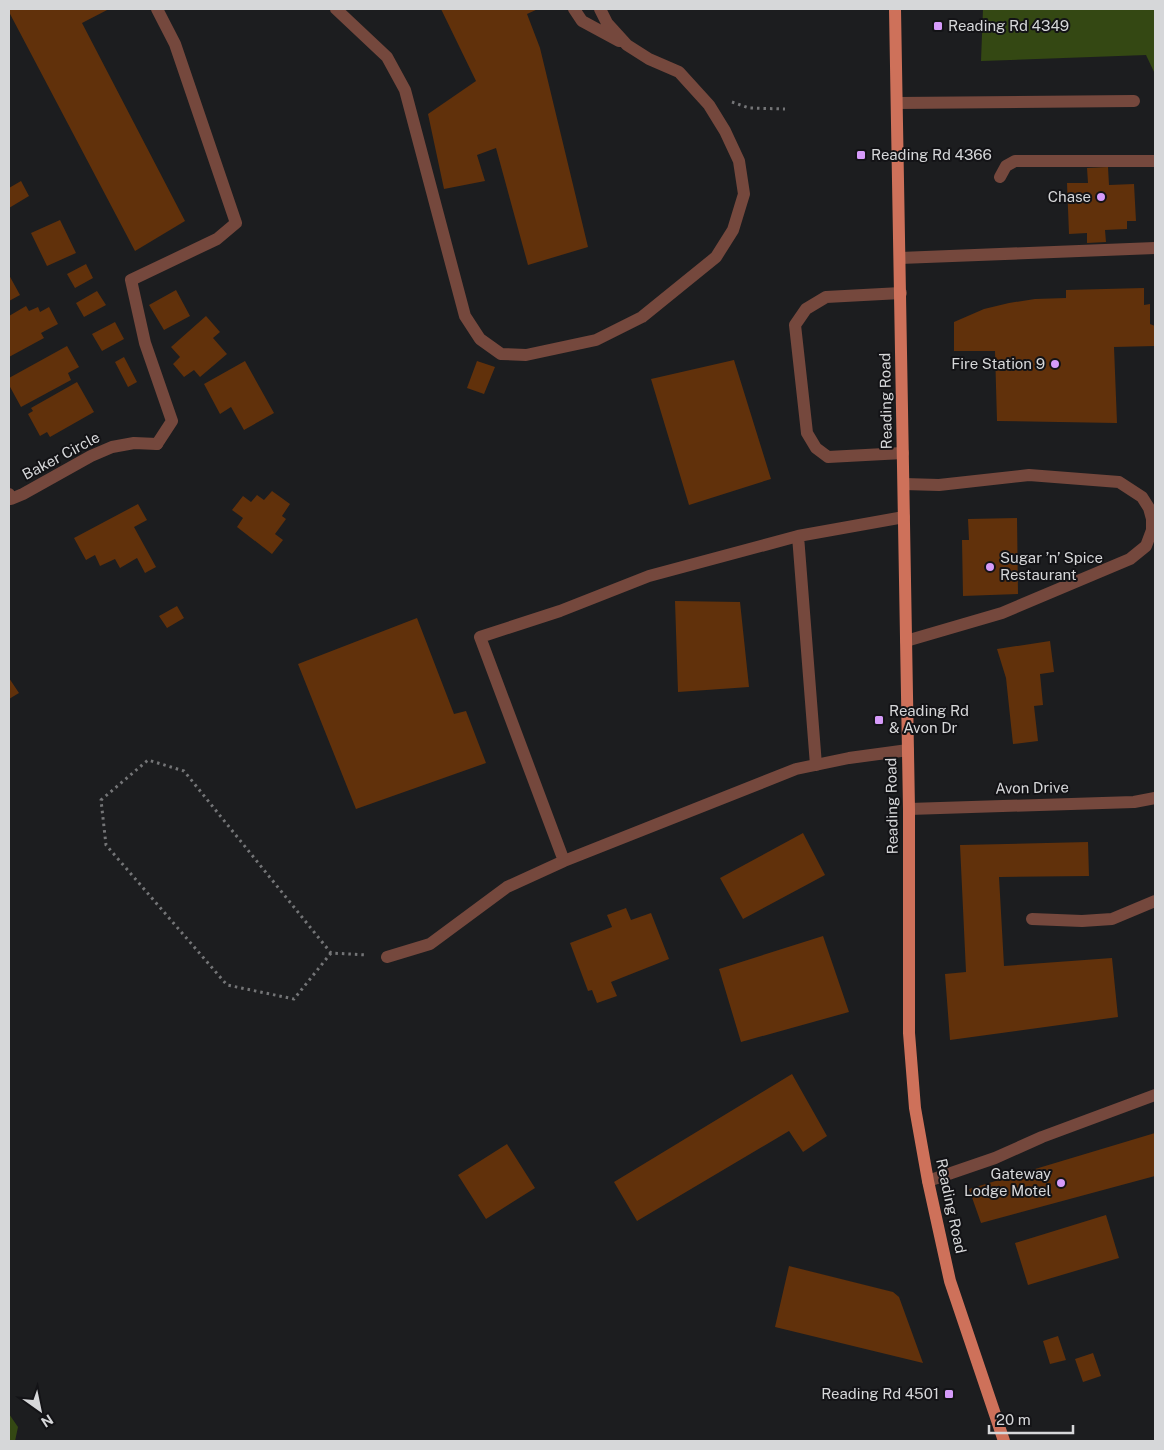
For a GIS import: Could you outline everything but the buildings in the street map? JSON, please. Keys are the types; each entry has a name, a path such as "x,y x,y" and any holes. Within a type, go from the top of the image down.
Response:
{"main road":[{"name":"Reading Road","path":"895,9 909,808 909,1033 915,1108 928,1181 950,1281 1004,1441"}],"street":[{"name":"Baker Circle","path":"10,496 23,494 91,456 112,447 134,443 157,444 172,421 145,343 131,280 217,239 236,223 175,44 158,9"},
{"path":"336,9 387,57 405,90 465,316 480,339 501,354 526,355 596,340 642,317 716,257 733,230 744,194 740,162 725,131 709,106 679,72 649,59 582,22 574,9"},
{"path":"600,9 607,23 627,46"},
{"path":"897,103 1134,101"},
{"path":"1000,177 1006,166 1015,161 1155,161"},
{"path":"900,258 1155,248"},
{"path":"901,293 826,297 806,309 795,325 807,433 816,448 828,456 903,453"},
{"path":"904,484 939,485 1029,475 1119,482 1142,497 1154,519 1146,546 1130,559 1002,613 906,641"},
{"path":"564,861 480,637 560,611 649,576 798,536 904,517"},
{"path":"798,536 816,765"},
{"path":"387,957 430,944 507,887 564,861 796,769 848,758 908,750"},
{"name":"Avon Drive","path":"909,808 1134,802 1155,798"},
{"path":"1032,919 1082,922 1112,919 1155,901"},
{"path":"928,1181 995,1158 1042,1137 1155,1095"}],"path":[{"path":"709,106 722,99 749,108 786,109"},
{"path":"331,953 294,999 228,985 106,845 101,800 148,760 184,771 331,953 387,957"}],"green space":[{"path":"983,9 1155,9 1155,74 1146,55 981,61"},
{"path":"9,1414 18,1427 15,1441 9,1441"}],"place":[{"name":"Reading Rd 4349","path":"938,26"},
{"name":"Reading Rd 4366","path":"861,155"},
{"name":"Chase","path":"1101,197"},
{"name":"Fire Station 9","path":"1055,364"},
{"name":"Sugar ’n’ Spice Restaurant","path":"990,567"},
{"name":"Reading Rd & Avon Dr","path":"879,720"},
{"name":"Gateway Lodge Motel","path":"1061,1183"},
{"name":"Reading Rd 4501","path":"949,1394"}]}
